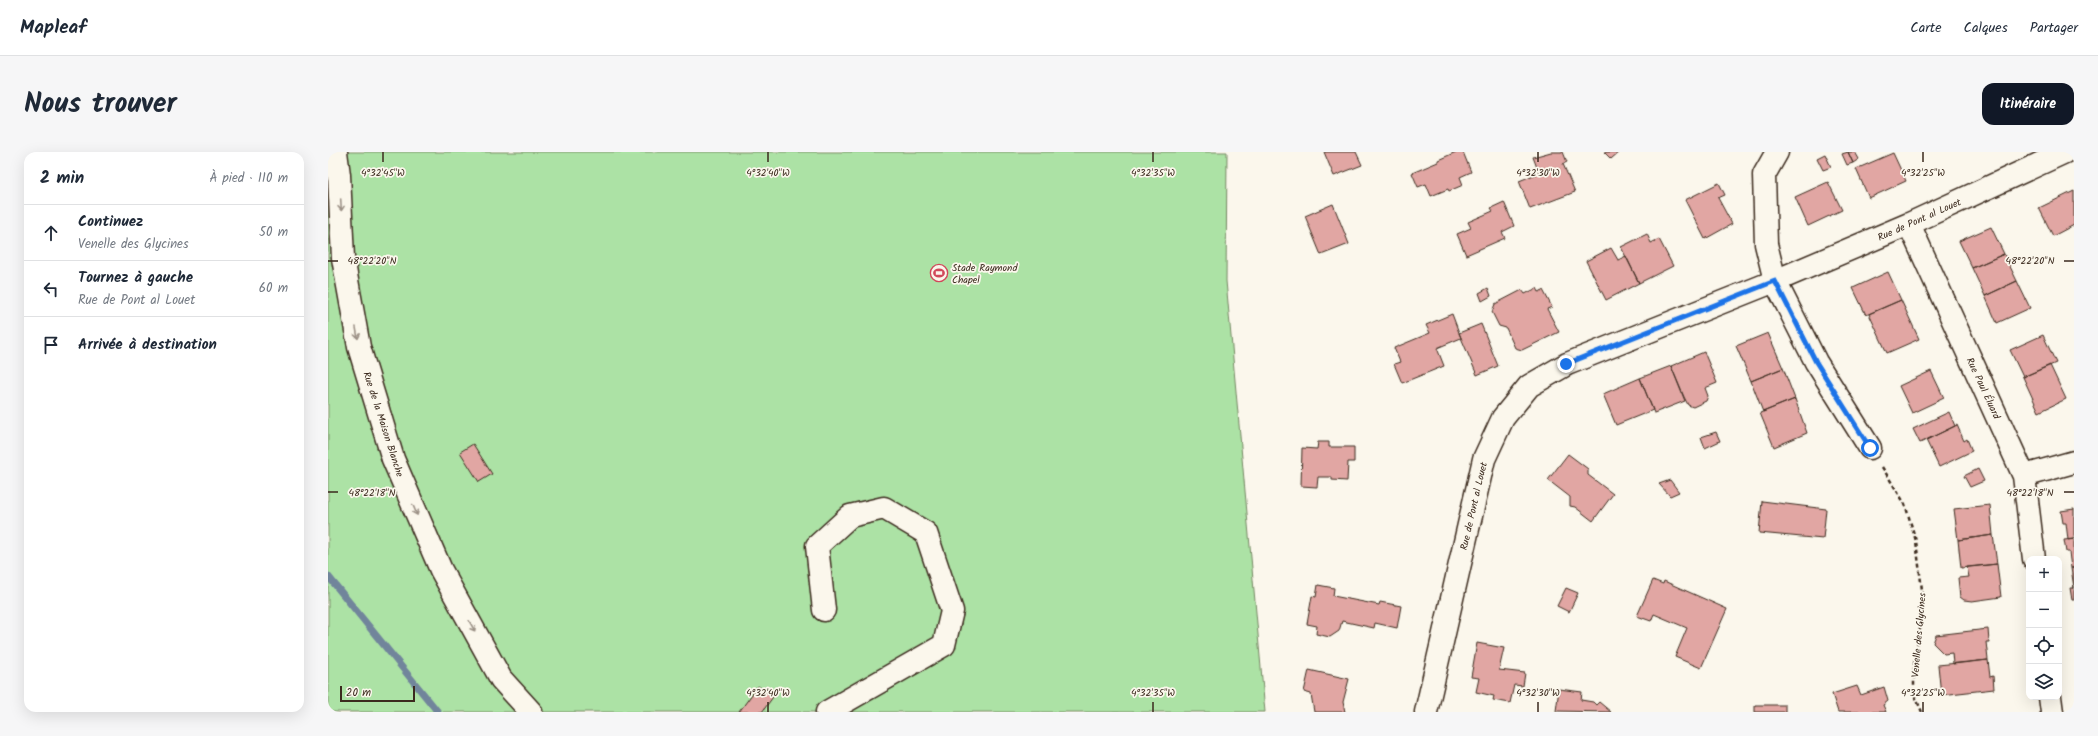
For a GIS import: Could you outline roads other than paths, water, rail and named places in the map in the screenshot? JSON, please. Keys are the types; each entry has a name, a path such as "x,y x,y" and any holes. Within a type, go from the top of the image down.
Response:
{"street":[{"name":"Rue de la Maison Blanche","path":"336,152 339,175 343,258 358,340 393,460 441,570 500,679 532,712"},
{"path":"1777,152 1764,175 1766,244 1775,281 1816,362 1870,448"},
{"name":"Rue de Pont al Louet","path":"1426,712 1484,459 1503,418 1529,386 1566,364 1775,281 1909,224 2062,153"},
{"name":"Rue Paul Éluard","path":"1909,224 2024,476 2034,556"},
{"path":"2024,476 2074,462"},
{"path":"824,610 817,546 850,516 884,508 926,533 952,611 944,646 827,712"},
{"path":"2050,700 2052,712"}],"waterway":[{"path":"328,576 438,712"}],"place":[{"name":"Stade Raymond Chapel","path":"939,273"}]}
